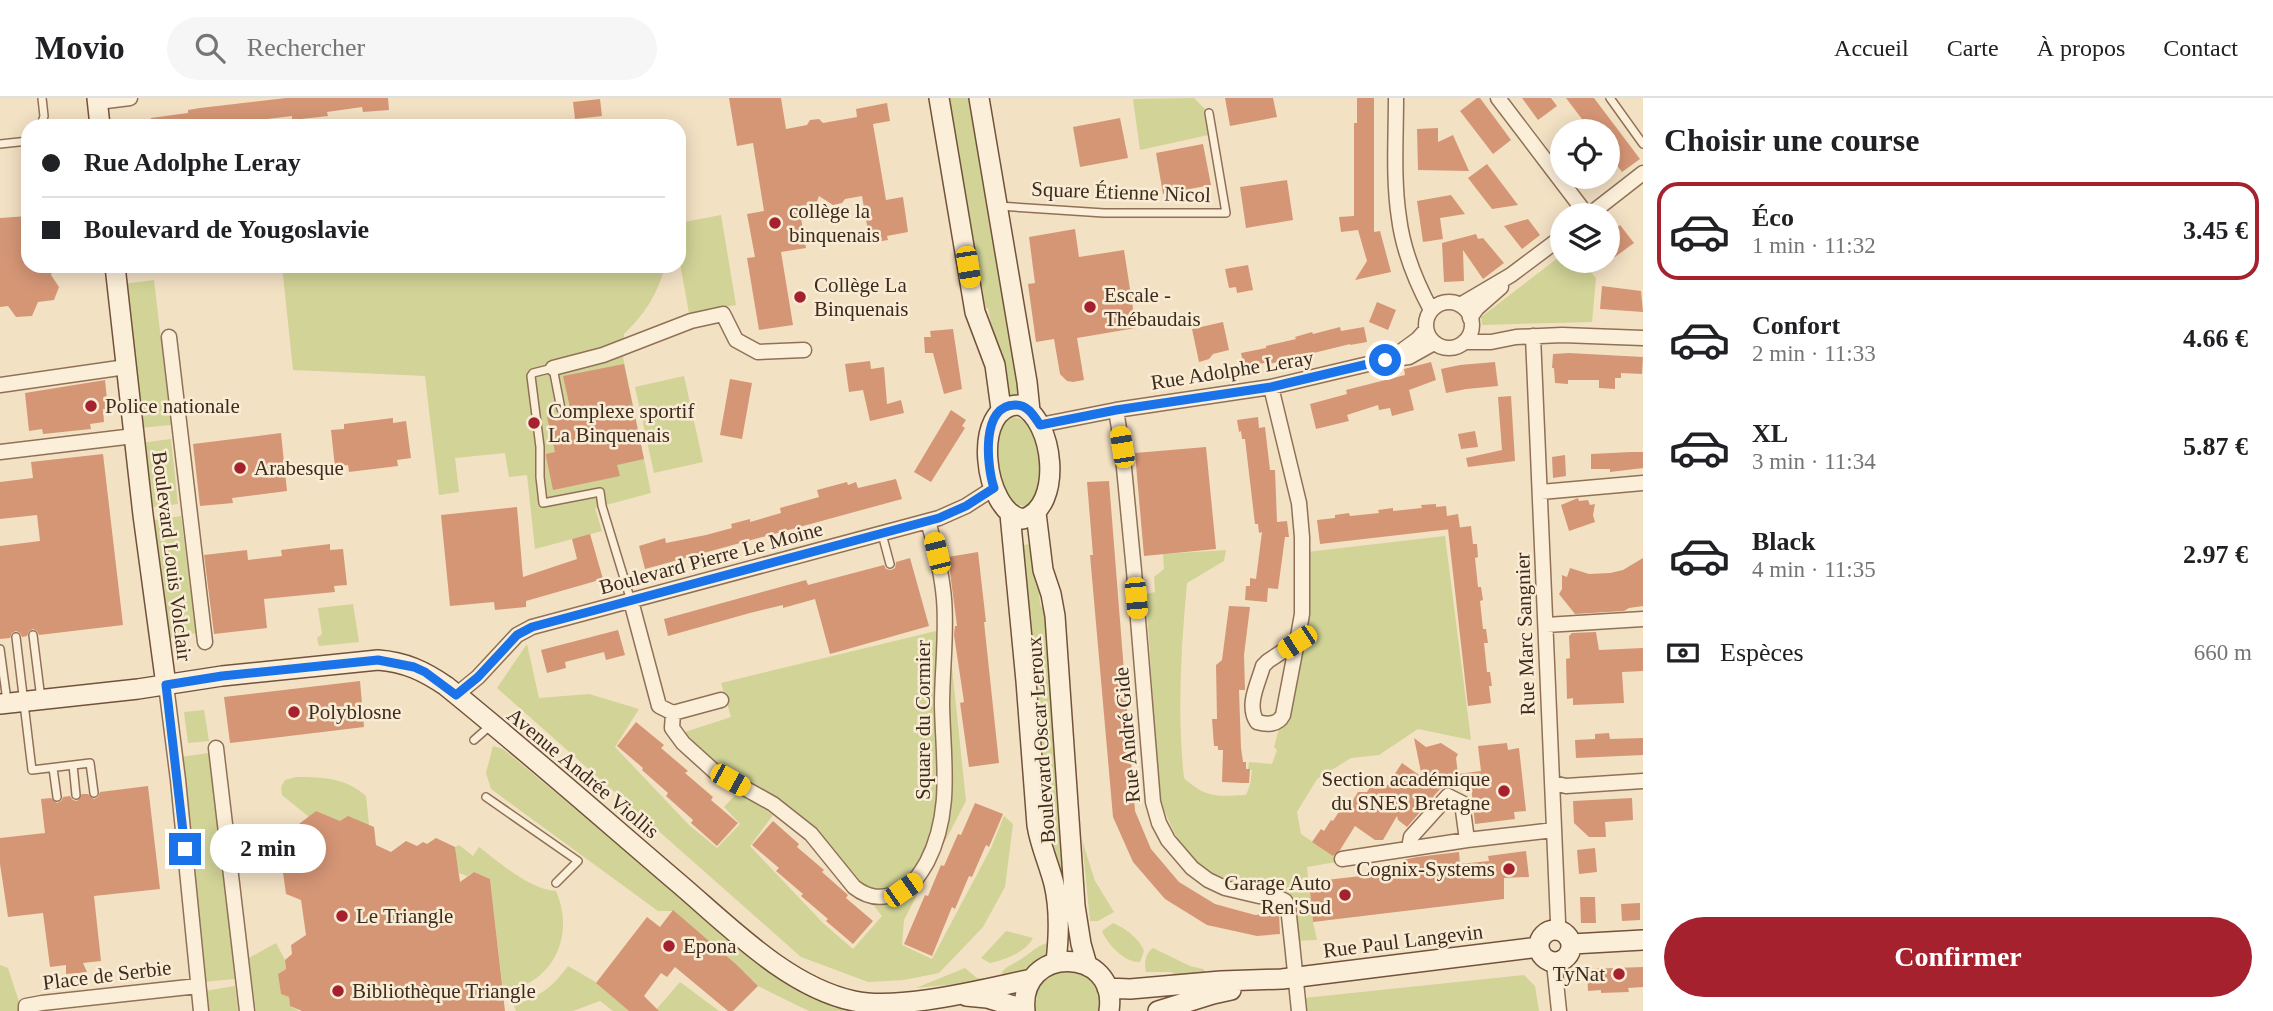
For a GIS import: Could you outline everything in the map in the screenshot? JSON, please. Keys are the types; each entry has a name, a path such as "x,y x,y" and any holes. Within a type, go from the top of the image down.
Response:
{"main road":[{"path":"939,98 975,312 995,365 1001,409"},
{"path":"979,98 1027,382 1035,418 1048,451 1047,494 1036,513 1023,519 1010,514 994,488 989,470 988,445 993,421 1001,409 1020,405 1035,418"},
{"path":"98,100 99,119"},
{"name":"Boulevard Louis Volclair","path":"116,273 166,685"},
{"name":"Boulevard Oscar Leroux","path":"1036,513 1041,562 1055,616 1075,906 1087,965"},
{"name":"Boulevard Oscar Leroux","path":"1010,514 1037,825 1055,887 1059,931 1056,962"},
{"name":"Avenue Andrée Viollis","path":"18,702 222,676 378,660 414,667 456,695 791,976 825,994 871,1004 890,1004 1032,979"},
{"path":"1555,929 1567,933 1572,944 1568,957 1554,963 1544,958 1539,947 1544,933 1555,929"},
{"path":"1572,944 1643,940"},
{"name":"Rue Paul Langevin","path":"1107,988 1130,989 1295,978 1539,947"},
{"path":"1024,1010 1026,992 1032,979 1042,969 1056,962 1075,961 1087,965 1103,978 1110,999 1109,1011"},
{"name":"Rue Paul Langevin","path":"1158,1011 1213,993 1273,980"},
{"name":"Avenue Andrée Viollis","path":"944,996 986,998 1024,1010"}],"street":[{"path":"98,100 130,98"},
{"path":"1396,98 1399,220 1411,264 1431,310"},
{"path":"1497,98 1579,203"},
{"path":"1604,203 1643,173"},
{"path":"1511,275 1496,293 1477,308 1468,329 1449,348 1430,336 1426,320 1431,310 1445,303 1460,305 1511,275 1550,246"},
{"path":"1460,305 1468,329"},
{"path":"553,368 603,355 691,321 723,314 736,340 758,352 804,351"},
{"path":"1468,329 1503,341 1516,337 1562,335 1643,338"},
{"name":"Rue Adolphe Leray","path":"1035,418 1085,416 1271,387 1385,360 1430,336"},
{"name":"Rue Marc Sangnier","path":"1533,336 1553,783 1558,922 1555,929"},
{"name":"Boulevard Louis Volclair","path":"169,337 205,642"},
{"path":"0,385 126,367"},
{"path":"1271,387 1299,503 1302,614 1297,642 1283,715 1274,723 1257,722 1251,707 1263,666 1297,642"},
{"name":"Rue André Gide","path":"1116,410 1134,570 1153,802 1159,823 1178,855 1208,880 1242,892 1277,897 1285,901 1288,907 1295,978"},
{"name":"Rue Adolphe Leray","path":"1048,451 1056,434 1085,416"},
{"path":"0,452 134,436"},
{"path":"1541,492 1643,483"},
{"name":"Boulevard Pierre Le Moine","path":"456,695 478,677 510,641 524,630 928,521 956,511 994,488"},
{"name":"Square du Cormier","path":"673,713 672,728 683,743 714,771 773,804 811,834 854,887 862,893 876,898 890,897 916,881 933,849 943,816 946,790 942,723 944,599 937,553 928,521"},
{"path":"631,601 659,706 673,713 721,700"},
{"path":"1546,625 1643,620"},
{"path":"166,685 201,1011"},
{"path":"216,748 247,1011"},
{"path":"1553,783 1566,786 1643,781"},
{"path":"1409,848 1411,837 1448,796 1462,803 1467,840"},
{"path":"1342,859 1554,830"},
{"path":"1554,963 1559,1011"},
{"path":"1295,978 1299,1011"},
{"name":"Place de Serbie","path":"26,1011 26,1006 43,1003 198,986"}],"lane":[{"path":"42,98 43,119"},
{"path":"1610,98 1643,144"},
{"name":"Square Étienne Nicol","path":"998,206 1104,213 1226,213 1209,113"},
{"path":"0,144 21,142"},
{"path":"561,409 553,368 535,372 531,376 540,447 543,503 600,492 631,601"},
{"path":"882,533 890,564"},
{"path":"18,702 33,635"},
{"path":"16,637 18,702"},
{"path":"0,649 18,702 32,770 90,763 94,793"},
{"path":"474,740 491,725"},
{"path":"73,765 76,795"},
{"path":"53,768 57,797"},
{"path":"486,797 578,861 556,883"}],"green space":[{"path":"947,98 975,98 1024,387 1019,397 1005,398 988,308 979,310 976,293 983,291 973,257"},
{"path":"1194,98 1209,113 1213,134 1140,150 1133,99"},
{"path":"721,215 736,305 689,313 682,273 686,273 686,222"},
{"path":"1550,264 1550,273 1592,273 1596,278 1592,322 1482,325 1481,317"},
{"name":"Complexe sportif La Binquenais","path":"283,273 663,273 649,303 624,334 628,354 623,357 651,493 595,508 602,531 535,549 527,475 509,477 505,453 455,458 459,492 439,495 425,376 293,370"},
{"path":"154,280 171,425 139,428 123,284"},
{"path":"684,376 703,462 654,473 635,387"},
{"path":"1013,417 1027,421 1042,451 1039,492 1028,506 1017,504 1008,495 997,467 998,436 1004,424"},
{"path":"171,439 178,504 153,507 147,503 140,443"},
{"path":"181,516 196,633 165,639 150,528 155,520"},
{"path":"1445,536 1471,740 1418,729 1379,755 1351,758 1317,779 1297,812 1301,834 1335,857 1336,862 1307,867 1317,940 1295,941 1289,894 1282,890 1243,885 1208,871 1186,852 1159,799 1146,594 1155,592 1154,577 1164,569 1163,554 1226,550 1224,561 1187,583 1181,680 1182,754 1184,778 1199,790 1220,796 1246,795 1252,770 1248,769 1249,762 1272,764 1277,750 1274,747 1302,644 1307,552"},
{"path":"1035,543 1040,604 1047,617 1070,924 1064,925 1048,847 1018,546"},
{"path":"353,604 359,642 319,646 317,638 322,634 318,608"},
{"path":"936,631 949,639 966,801 904,920 902,945 932,959 991,848 1004,816 1013,824 1005,887 983,927 939,973 904,980 868,982 801,957 497,688 527,644 539,698 589,694 639,709 615,747 689,825 717,848 740,824 724,807 738,792 773,815 750,846 823,923 853,949 882,916 817,832 716,766 682,733 731,717 721,683"},
{"path":"204,710 209,741 188,743 184,712"},
{"path":"493,746 503,749 675,892 870,1011 809,1011 758,986 673,911 658,911 491,789 486,773"},
{"path":"209,753 235,979 203,982 180,757"},
{"path":"296,777 334,780 358,790 366,796 369,825 340,821 316,811 309,817 282,795 281,787 285,780"},
{"path":"1082,840 1095,881 1114,912 1098,921 1090,921"},
{"path":"459,845 473,856 479,847 525,880 556,891 563,925 561,941 547,969 520,987 503,991 490,879 474,872 467,876 459,873 455,847"},
{"path":"1113,923 1139,942 1144,951 1140,962 1123,956 1108,941 1102,931"},
{"path":"1006,931 1033,938 1025,948 1009,957 990,963 981,958"},
{"path":"1051,942 1044,958 1034,968 1004,980 1002,972 1005,968 1036,948"},
{"path":"276,943 285,960 286,969 278,974 281,994 289,997 290,1006 299,1011 256,1011 249,958"},
{"path":"1153,948 1190,966 1203,969 1207,974 1178,977 1171,972 1146,972 1146,959"},
{"path":"0,965 8,968 22,1011 0,1011"},
{"path":"568,966 594,981 629,1011 613,1011 600,1001 573,1011 516,1011 514,1006 545,990"},
{"path":"965,968 977,978 987,981 916,988"},
{"path":"1075,968 1098,983 1104,1011 1035,1011 1038,991 1044,980 1056,973"},
{"path":"1524,975 1535,986 1539,1011 1306,1011 1304,998"},
{"path":"680,982 719,1011 655,1011"},
{"path":"235,986 238,1011 207,1011 205,991"}],"building":[{"path":"286,98 388,98 389,110 363,112 362,107 327,112 328,116 301,119 292,119 292,116 266,119 151,119 188,113 188,110"},
{"name":"collège la binquenais","path":"729,98 781,98 786,129 807,125 810,120 819,119 823,123 857,117 856,109 887,103 890,121 873,124 886,200 903,197 908,232 887,236 888,240 870,243 862,196 845,199 842,203 833,205 819,196 816,204 799,206 806,248 781,252 793,325 759,330 747,258 755,257 747,214 764,211 753,143 737,146"},
{"path":"1225,98 1273,98 1277,117 1230,126"},
{"path":"1357,98 1374,98 1374,232 1380,231 1391,272 1355,280 1367,261 1358,230 1341,232 1339,217 1354,216 1354,123 1357,123"},
{"path":"1480,98 1511,140 1493,154 1460,111"},
{"path":"1522,98 1551,98 1557,106 1538,120"},
{"path":"1566,98 1594,98 1610,119 1582,119"},
{"path":"600,99 602,116 575,119 573,102"},
{"path":"1120,118 1128,158 1080,167 1073,127"},
{"path":"1438,128 1438,142 1453,135 1469,171 1418,170 1417,129"},
{"path":"1620,132 1640,159 1622,172 1620,169"},
{"path":"1203,144 1211,185 1163,194 1156,153"},
{"path":"1487,164 1518,205 1492,209 1468,178"},
{"path":"1287,180 1293,220 1246,228 1240,187"},
{"path":"1451,195 1465,214 1440,218 1443,239 1423,242 1417,201"},
{"path":"21,216 21,273 52,273 59,287 54,300 38,302 32,316 16,317 8,306 0,307 0,218"},
{"path":"1528,219 1540,235 1522,249 1504,226"},
{"path":"1620,225 1634,243 1620,253"},
{"name":"Escale - Thébaudais","path":"1075,229 1079,257 1124,250 1136,328 1077,338 1084,380 1073,382 1067,381 1060,374 1054,339 1036,342 1028,284 1035,283 1029,237"},
{"path":"1476,234 1478,239 1483,238 1504,263 1483,279 1463,250 1464,281 1444,282 1442,243"},
{"path":"1248,265 1253,290 1237,293 1236,287 1229,288 1225,269"},
{"path":"1602,286 1641,291 1643,312 1600,309"},
{"path":"1377,302 1396,310 1388,330 1369,322"},
{"path":"1223,322 1229,350 1213,354 1209,359 1199,362 1192,329"},
{"path":"1340,327 1341,331 1364,327 1367,342 1244,367 1241,353 1266,348 1312,332 1313,334"},
{"path":"953,329 962,389 944,394 933,353 925,353 924,337 931,337 930,331"},
{"path":"1553,354 1643,357 1642,374 1621,373 1621,378 1615,378 1615,389 1599,388 1599,380 1568,380 1568,384 1555,383"},
{"path":"870,361 871,369 884,367 887,404 901,400 904,413 870,421 863,390 849,392 845,364"},
{"path":"1431,362 1436,380 1409,390 1414,410 1392,416 1390,408 1379,410 1378,405 1347,415 1349,421 1316,429 1310,404 1347,394 1346,390 1405,375 1404,369"},
{"path":"1495,362 1498,386 1446,393 1441,369"},
{"path":"624,364 644,459 617,465 620,476 553,490 546,454 555,452 547,417 571,412 563,376"},
{"path":"730,379 752,383 742,439 720,435"},
{"path":"105,380 108,409 103,409 104,422 90,424 91,429 43,434 42,429 29,431 25,393"},
{"path":"1511,396 1515,461 1468,467 1466,458 1502,450 1498,397"},
{"path":"951,410 966,420 962,426 965,428 931,482 914,472"},
{"path":"1258,417 1259,428 1265,427 1270,470 1275,470 1277,522 1287,521 1289,537 1285,537 1278,589 1268,588 1267,602 1245,600 1246,586 1250,586 1250,578 1256,579 1262,532 1259,533 1258,524 1255,524 1245,439 1242,439 1241,431 1239,432 1237,420"},
{"path":"393,418 393,423 406,421 411,458 397,460 398,466 349,472 348,465 335,467 331,430 344,429 344,424"},
{"path":"1475,431 1478,447 1461,449 1458,434"},
{"name":"Arabesque","path":"281,433 287,491 232,498 233,503 200,506 193,444"},
{"path":"1206,447 1216,549 1144,556 1135,453"},
{"path":"1643,452 1643,468 1610,472 1610,469 1591,469 1591,454"},
{"path":"103,454 123,625 39,635 33,629 27,636 22,637 16,631 10,638 0,639 0,546 40,541 37,515 0,519 0,482 33,478 31,462"},
{"path":"1565,455 1566,476 1553,478 1552,457"},
{"path":"896,479 902,499 645,569 639,546 665,538 666,543 706,535 732,528 731,524 750,519 750,522 781,513 780,508 819,497 817,490 847,482 848,485 856,482 858,488"},
{"path":"1109,481 1135,811 1151,849 1179,882 1215,904 1255,915 1279,913 1280,934 1257,936 1207,925 1165,899 1133,862 1113,817 1090,555 1093,555 1087,482"},
{"path":"1578,498 1579,501 1588,500 1590,505 1595,504 1595,522 1569,531 1561,505"},
{"path":"1436,504 1436,507 1446,506 1447,516 1458,514 1460,528 1320,544 1317,520 1349,513 1350,516 1379,513 1378,510 1422,508 1421,505"},
{"path":"517,507 523,577 577,559 572,539 590,534 603,579 526,601 526,607 495,610 494,602 450,606 441,515"},
{"path":"1471,526 1473,544 1477,544 1478,557 1475,558 1478,587 1481,587 1483,600 1480,601 1483,629 1486,629 1488,643 1484,643 1487,672 1490,672 1492,686 1489,686 1491,703 1468,706 1448,529"},
{"path":"330,544 330,550 343,549 347,585 334,586 335,592 264,599 267,628 214,634 204,555 247,550 248,560 282,556 281,550"},
{"path":"978,552 999,763 969,767 960,703 964,702 954,635 957,626 948,557"},
{"path":"910,558 929,626 830,654 815,599 750,613 668,636 664,619 806,580 808,585 884,565 891,570 895,568 896,562"},
{"path":"1643,558 1643,606 1624,611 1575,614 1559,594 1562,589 1562,575 1567,577 1570,568 1589,574 1610,573 1623,570"},
{"path":"1229,606 1250,607 1244,655 1245,690 1239,690 1241,748 1246,769 1250,769 1249,783 1222,782 1223,750 1214,746 1212,719 1217,719 1216,665 1222,660"},
{"path":"618,630 625,655 606,660 604,652 565,662 566,668 547,673 541,650"},
{"path":"1596,632 1599,650 1643,648 1643,671 1622,672 1624,703 1573,705 1573,698 1567,699 1566,659 1570,658 1569,636 1572,633"},
{"name":"Polyblosne","path":"360,681 364,727 230,743 224,697"},
{"path":"636,722 664,745 661,748 713,797 711,800 738,823 717,846 691,823 693,820 666,796 668,793 642,770 643,768 617,746"},
{"path":"1609,733 1610,739 1643,738 1643,755 1576,758 1575,740 1595,739 1595,734"},
{"path":"1414,738 1426,747 1441,743 1458,754 1458,774 1481,771 1478,746 1507,743 1508,750 1519,748 1526,811 1514,812 1515,819 1475,824 1471,786 1447,787 1440,789 1407,827 1397,816 1383,840 1375,840 1355,826 1333,856 1312,842 1321,829 1324,831 1331,820 1333,821 1342,807 1341,801 1351,798 1353,800 1358,792 1367,792 1372,784 1378,782 1386,787 1402,763 1422,777"},
{"path":"148,786 160,889 94,896 101,961 83,963 87,972 79,973 66,974 66,965 50,967 43,913 8,917 0,864 0,838 45,833 41,799 51,798 57,803 63,797 70,796 77,801 82,794 88,794 94,799 100,792"},
{"path":"1632,798 1633,820 1605,822 1606,837 1589,837 1574,823 1573,801"},
{"path":"975,803 1003,814 989,847 986,845 972,877 969,876 955,909 952,907 932,956 904,944 925,895 928,896 941,865 944,866 958,834 961,835"},
{"path":"316,811 340,821 348,816 374,827 376,845 391,852 406,841 417,846 436,838 455,847 460,882 474,872 490,879 505,1011 302,1011 290,1006 289,997 281,994 278,974 286,969 285,960 292,954 291,945 306,935 301,900 286,894 282,865 290,860 286,834"},
{"path":"773,821 848,895 846,898 873,921 853,944 776,871 779,868 752,845"},
{"path":"1595,848 1597,872 1579,874 1577,850"},
{"path":"1526,851 1529,877 1504,878 1504,899 1313,922 1309,882 1404,871 1403,860 1417,857 1459,852 1460,864 1489,861 1488,856"},
{"path":"1580,897 1595,897 1596,923 1581,923"},
{"path":"1640,903 1640,920 1622,921 1621,904"},
{"name":"Epona","path":"673,910 758,986 733,1011 728,1011 675,967 667,977 661,973 644,996 659,1011 629,1011 596,983 647,917 660,927"},
{"path":"1643,967 1643,987 1628,988 1629,992 1588,991 1587,969"}],"place":[{"name":"collège la binquenais","path":"775,223"},
{"name":"Collège La Binquenais","path":"800,297"},
{"name":"Escale - Thébaudais","path":"1090,307"},
{"name":"Police nationale","path":"91,406"},
{"name":"Complexe sportif La Binquenais","path":"534,423"},
{"name":"Arabesque","path":"240,468"},
{"name":"Polyblosne","path":"294,712"},
{"name":"Section académique du SNES Bretagne","path":"1504,791"},
{"name":"Cognix-Systems","path":"1509,869"},
{"name":"Garage Auto Ren'Sud","path":"1345,895"},
{"name":"Le Triangle","path":"342,916"},
{"name":"Epona","path":"669,946"},
{"name":"TyNat","path":"1619,974"},
{"name":"Bibliothèque Triangle","path":"338,991"}],"route":[{"path":"185,849 166,685 195,679 390,660 425,672 456,695 478,677 517,635 532,627 939,518 966,506 994,488 989,470 990,431 996,414 1007,406 1024,407 1040,425 1116,410 1271,387 1385,360"}]}
